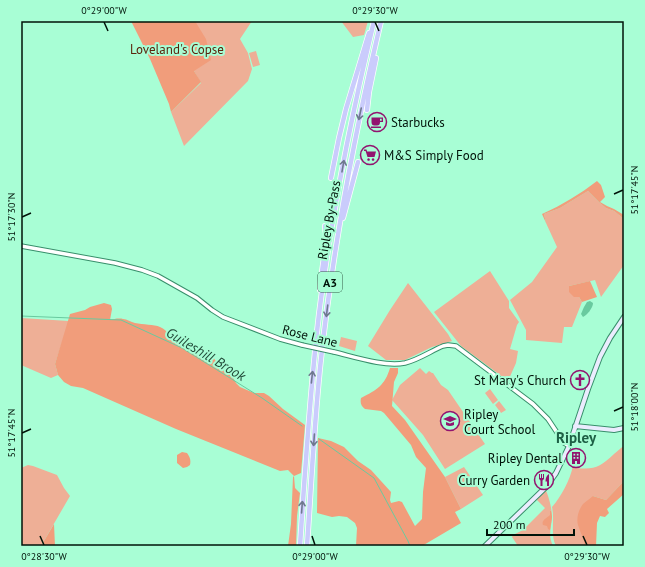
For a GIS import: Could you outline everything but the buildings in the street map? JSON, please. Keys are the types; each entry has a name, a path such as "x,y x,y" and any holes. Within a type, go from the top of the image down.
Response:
{"highway":[{"path":"331,178 346,109 373,21"},
{"name":"Ripley By-Pass","path":"300,546 310,395 320,313 345,152 373,21"},
{"path":"367,110 382,21"},
{"name":"Ripley By-Pass","path":"307,546 320,369 332,266 352,152 382,21"},
{"path":"332,266 348,197 358,162"},
{"path":"320,313 321,279 326,236 325,226"}],"main road":[{"path":"485,546 546,487 556,472 569,446 600,357 610,338 624,317"},
{"path":"575,426 614,430 624,428"}],"street":[{"name":"Rose Lane","path":"21,246 115,263 142,270 163,278 197,298 223,317 280,339 334,352 384,363 397,364 411,361 443,346 456,346 533,404 548,419 564,443 569,446"}],"shaded area":[{"path":"194,21 252,21 240,39 248,53 252,69 248,81 184,146 171,112 201,83 194,71"},
{"path":"341,21 368,21 364,35 353,37"},
{"path":"256,51 260,65 253,67 249,53"},
{"path":"588,191 606,208 614,211 624,219 624,265 601,297 595,280 569,286 582,302 572,327 564,327 562,343 526,340 526,330 510,300 532,282 557,247 546,223 544,214 560,208"},
{"path":"490,271 509,301 509,308 519,322 510,349 518,351 516,363 508,381 461,346 434,312"},
{"path":"408,283 452,341 432,347 405,360 386,360 368,346"},
{"path":"590,301 593,303 592,307 583,317 581,314 584,307 587,302"},
{"path":"21,318 69,321 55,364 58,375 51,378 21,365"},
{"path":"341,337 357,341 355,351 339,346"},
{"path":"420,368 426,374 429,371 433,373 441,385 448,390 485,444 445,469 423,435 392,400 400,385"},
{"path":"490,389 498,400 493,404 485,393"},
{"path":"499,401 506,410 501,413 495,405"},
{"path":"624,446 624,481 606,500 593,496 591,546 556,546 553,537 552,507 565,488 573,466 574,465 576,468 583,469 597,467"},
{"path":"28,465 57,475 70,496 41,546 21,546 21,468"},
{"path":"464,467 483,495 461,509 445,477"},
{"path":"544,491 546,491 550,502 552,518 550,535 553,546 518,546 512,537 523,530 545,508 536,499"}],"green space":[{"name":"Loveland's Copse","path":"131,21 195,21 206,39 211,60 194,71 201,82 171,112 150,59"},
{"path":"597,181 601,185 605,197 600,202 624,215 624,219 614,211 606,208 588,191 560,208 544,214 546,223 542,214 571,199"},
{"path":"590,281 597,297 582,302 579,297 574,297 569,292 569,286"},
{"path":"104,303 111,305 112,309 110,320 126,319 135,323 158,326 172,337 177,339 181,338 187,342 191,348 200,353 212,354 215,360 232,376 240,387 254,393 264,393 305,425 301,473 294,476 288,470 280,471 176,429 83,388 71,386 64,382 58,375 55,364 70,314"},
{"path":"390,368 398,368 398,373 394,382 392,406 405,420 445,477 461,509 455,512 461,523 422,546 356,546 357,528 355,523 347,517 332,517 317,513 318,438 331,441 344,447 358,461 371,470 391,492 391,503 399,501 402,502 415,526 422,519 426,468 416,457 411,445 384,413 381,411 365,409 361,403 361,398 372,392 383,383"},
{"path":"182,452 187,453 190,457 190,465 183,468 177,463 177,455"},
{"path":"294,476 295,488 300,493 297,516 296,546 288,546 291,524"},
{"path":"624,481 624,494 607,509 609,513 605,517 600,516 597,523 596,546 585,546 577,522 578,514 582,506 593,496 606,500"},
{"path":"550,511 552,517 550,530 547,526 543,525 543,523 544,520 550,515"},
{"path":"54,524 55,546 41,546"}],"waterway":[{"name":"Guileshill Brook","path":"21,316 121,320 182,348 262,398 302,426"},
{"name":"Guileshill Brook","path":"319,439 374,478 410,546"}],"place":[{"name":"Starbucks","path":"377,122"},
{"name":"M&S Simply Food","path":"370,155"},
{"name":"St Mary's Church","path":"580,380"},
{"name":"Ripley Court School","path":"450,421"},
{"name":"Ripley Dental","path":"576,458"},
{"name":"Curry Garden","path":"544,480"}],"district":[{"name":"Ripley","path":"576,437"}]}
